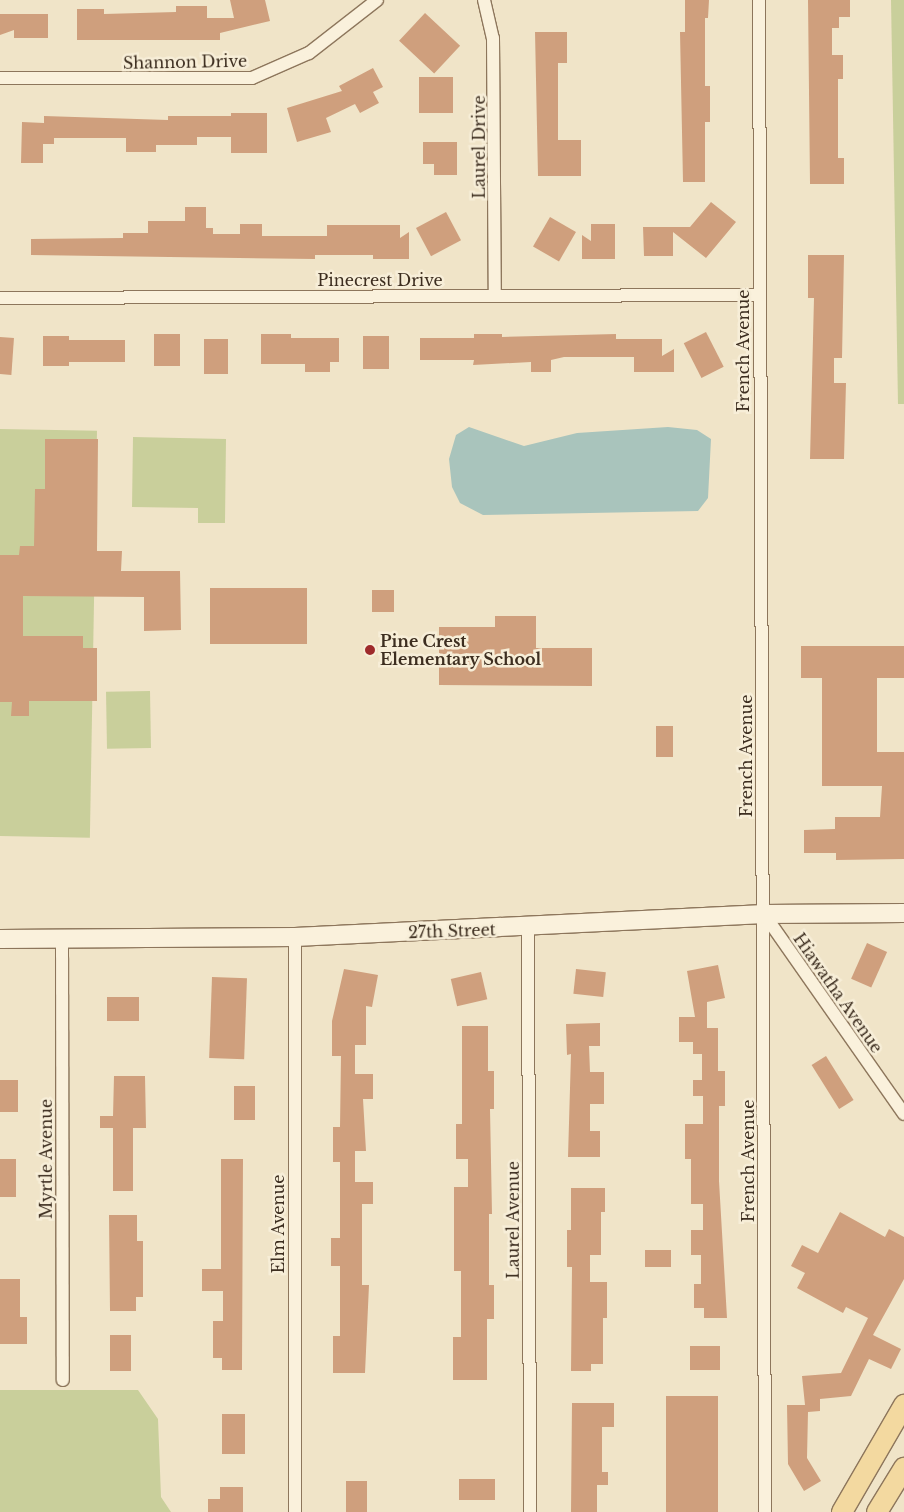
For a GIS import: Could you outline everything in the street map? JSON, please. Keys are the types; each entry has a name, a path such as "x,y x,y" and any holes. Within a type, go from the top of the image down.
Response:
{"main road":[{"name":"27th Street","path":"0,939 295,937 528,928 764,914 904,913"},
{"path":"842,1512 904,1405"},
{"path":"877,1512 904,1468"}],"street":[{"name":"Shannon Drive","path":"0,78 252,78 309,52 377,0"},
{"name":"Laurel Drive","path":"484,0 493,38 495,296"},
{"name":"French Avenue","path":"759,0 765,1512"},
{"name":"Pinecrest Drive","path":"0,298 759,295"},
{"name":"Hiawatha Avenue","path":"764,914 904,1114"},
{"name":"Laurel Avenue","path":"528,928 530,1512"},
{"name":"Elm Avenue","path":"295,937 295,1512"},
{"name":"Myrtle Avenue","path":"62,939 63,1380"}],"green space":[{"path":"891,0 904,0 904,404 898,404"},
{"path":"0,429 97,431 90,838 0,836"},
{"path":"133,437 226,439 225,523 198,523 198,508 132,507"},
{"path":"150,691 151,748 107,749 106,692"},
{"path":"0,1390 138,1390 158,1419 161,1497 171,1512 0,1512"}],"water":[{"path":"469,427 524,446 577,433 668,427 697,430 711,439 708,498 698,511 483,515 460,503 452,487 449,459 456,435"}],"building":[{"path":"230,0 265,0 270,21 220,33 220,40 77,40 77,9 104,9 104,14 176,12 176,6 207,6 207,18 234,18"},
{"path":"685,0 709,0 708,18 705,18 705,86 710,86 710,122 705,122 705,182 683,182 680,32 685,32"},
{"path":"808,0 850,0 850,17 839,17 839,28 832,28 832,55 843,55 843,79 838,79 838,158 844,158 844,184 810,184"},
{"path":"425,13 460,46 434,74 399,41"},
{"path":"0,14 48,14 48,38 14,38 14,30 0,35"},
{"path":"535,32 567,32 567,63 558,63 558,140 581,140 581,176 538,176"},
{"path":"373,68 383,87 373,92 379,103 360,113 355,104 326,118 331,132 297,142 287,108 342,91 339,86"},
{"path":"419,77 453,77 453,113 419,113"},
{"path":"231,113 267,113 267,153 231,153 231,137 197,137 197,145 156,145 156,152 126,152 126,138 54,138 54,144 43,144 43,163 21,163 22,122 44,123 44,116 168,120 168,116 231,116"},
{"path":"423,142 457,142 457,175 434,175 434,164 423,164"},
{"path":"711,202 736,222 706,258 673,232 673,256 644,256 643,227 690,227"},
{"path":"185,207 206,207 206,228 213,228 213,234 240,234 240,224 262,224 262,236 327,236 327,225 400,225 400,238 409,232 409,259 373,259 373,255 315,255 315,259 31,255 31,239 123,238 123,233 148,233 148,221 185,221"},
{"path":"446,212 461,240 431,256 416,228"},
{"path":"550,217 576,232 559,261 533,246"},
{"path":"591,224 615,224 615,259 582,259 582,235 591,241"},
{"path":"808,255 844,255 842,358 834,358 834,383 846,383 844,459 810,459 814,298 808,298"},
{"path":"706,332 724,367 701,378 684,343"},
{"path":"154,334 180,334 180,366 154,366"},
{"path":"261,334 291,334 291,338 339,338 339,362 330,362 330,372 305,372 305,364 261,364"},
{"path":"474,334 502,334 502,337 616,334 616,339 662,339 662,356 674,349 674,372 634,372 634,357 564,357 551,360 551,372 531,372 531,362 473,365 474,360 420,360 420,338 474,338"},
{"path":"43,336 69,336 69,340 125,340 125,362 69,362 69,366 43,366"},
{"path":"363,336 389,336 389,369 363,369"},
{"path":"0,337 14,338 11,375 0,374"},
{"path":"204,339 228,339 228,374 204,374"},
{"path":"45,439 98,439 97,551 122,551 121,571 180,571 181,630 144,631 144,597 23,596 23,636 83,636 83,648 97,648 97,701 29,701 29,716 11,716 12,702 0,702 0,555 19,555 20,546 34,546 35,489 45,489"},
{"path":"210,588 307,588 307,644 210,644"},
{"path":"372,590 394,590 394,612 372,612"},
{"path":"495,616 536,616 536,648 592,648 592,686 439,685 439,627 495,627"},
{"path":"801,646 904,646 904,678 877,678 877,752 904,752 904,859 836,860 836,853 804,853 804,830 835,829 835,817 880,817 882,786 822,786 822,678 801,678"},
{"path":"656,726 673,726 673,757 656,757"},
{"path":"867,943 887,952 871,988 851,979"},
{"path":"718,965 725,998 707,1002 707,1028 718,1028 718,1071 725,1071 725,1106 719,1106 719,1181 727,1318 704,1318 704,1308 694,1308 694,1284 701,1284 701,1255 691,1255 691,1230 703,1230 703,1204 691,1204 691,1159 685,1159 685,1124 703,1124 703,1096 693,1096 693,1080 702,1080 702,1054 693,1054 693,1042 679,1042 679,1017 695,1017 687,971"},
{"path":"344,969 378,975 372,1007 366,1006 366,1045 355,1045 355,1074 373,1074 373,1099 363,1099 366,1151 355,1151 355,1182 373,1182 373,1204 362,1204 362,1285 369,1285 365,1373 333,1373 333,1336 340,1336 340,1266 331,1266 331,1238 340,1238 340,1162 333,1162 333,1127 340,1127 341,1056 332,1056 332,1021"},
{"path":"576,969 606,972 603,997 573,994"},
{"path":"481,972 487,999 457,1006 451,979"},
{"path":"212,977 247,978 244,1059 209,1058"},
{"path":"107,997 139,997 139,1021 107,1021"},
{"path":"600,1023 600,1046 589,1046 590,1072 604,1072 604,1104 590,1104 590,1131 600,1131 600,1157 568,1157 571,1054 567,1055 566,1024"},
{"path":"462,1026 488,1026 488,1071 494,1071 494,1109 490,1109 492,1214 489,1214 489,1285 494,1285 494,1319 487,1319 487,1380 453,1380 453,1337 461,1337 461,1271 454,1271 454,1187 468,1187 468,1159 456,1159 456,1124 462,1124"},
{"path":"826,1056 854,1100 839,1109 812,1065"},
{"path":"114,1076 145,1076 146,1128 133,1128 133,1191 113,1191 113,1128 100,1128 100,1116 113,1116"},
{"path":"0,1080 18,1080 18,1112 0,1112"},
{"path":"234,1086 255,1086 255,1120 234,1120"},
{"path":"0,1159 16,1159 16,1197 0,1197"},
{"path":"221,1159 243,1159 242,1370 222,1370 222,1358 213,1358 213,1321 223,1321 223,1291 202,1291 202,1269 221,1269"},
{"path":"571,1188 605,1188 605,1212 601,1212 601,1255 590,1255 590,1282 607,1282 607,1318 603,1318 603,1364 591,1364 591,1371 571,1371 572,1267 567,1267 567,1230 571,1230"},
{"path":"840,1212 885,1237 889,1229 904,1237 904,1279 873,1335 901,1349 891,1369 869,1359 851,1396 820,1399 820,1411 808,1412 807,1458 821,1481 804,1491 788,1464 787,1405 805,1405 802,1376 841,1373 868,1318 846,1307 843,1313 797,1288 805,1273 791,1266 802,1245 818,1253"},
{"path":"109,1215 137,1215 137,1241 143,1241 143,1297 136,1297 136,1311 110,1311"},
{"path":"645,1250 671,1250 671,1267 645,1267"},
{"path":"0,1279 20,1279 20,1317 27,1317 27,1344 0,1344"},
{"path":"110,1335 131,1335 131,1371 110,1371"},
{"path":"690,1346 720,1346 720,1370 690,1370"},
{"path":"666,1396 718,1396 718,1512 666,1512"},
{"path":"572,1403 614,1403 614,1427 602,1427 602,1472 608,1472 608,1485 597,1485 597,1512 571,1512"},
{"path":"222,1414 245,1414 245,1454 222,1454"},
{"path":"459,1479 495,1479 495,1500 459,1500"},
{"path":"346,1481 367,1481 367,1512 346,1512"},
{"path":"220,1487 243,1487 243,1512 208,1512 208,1499 220,1499"}],"place":[{"name":"Pine Crest Elementary School","path":"370,650"}]}
